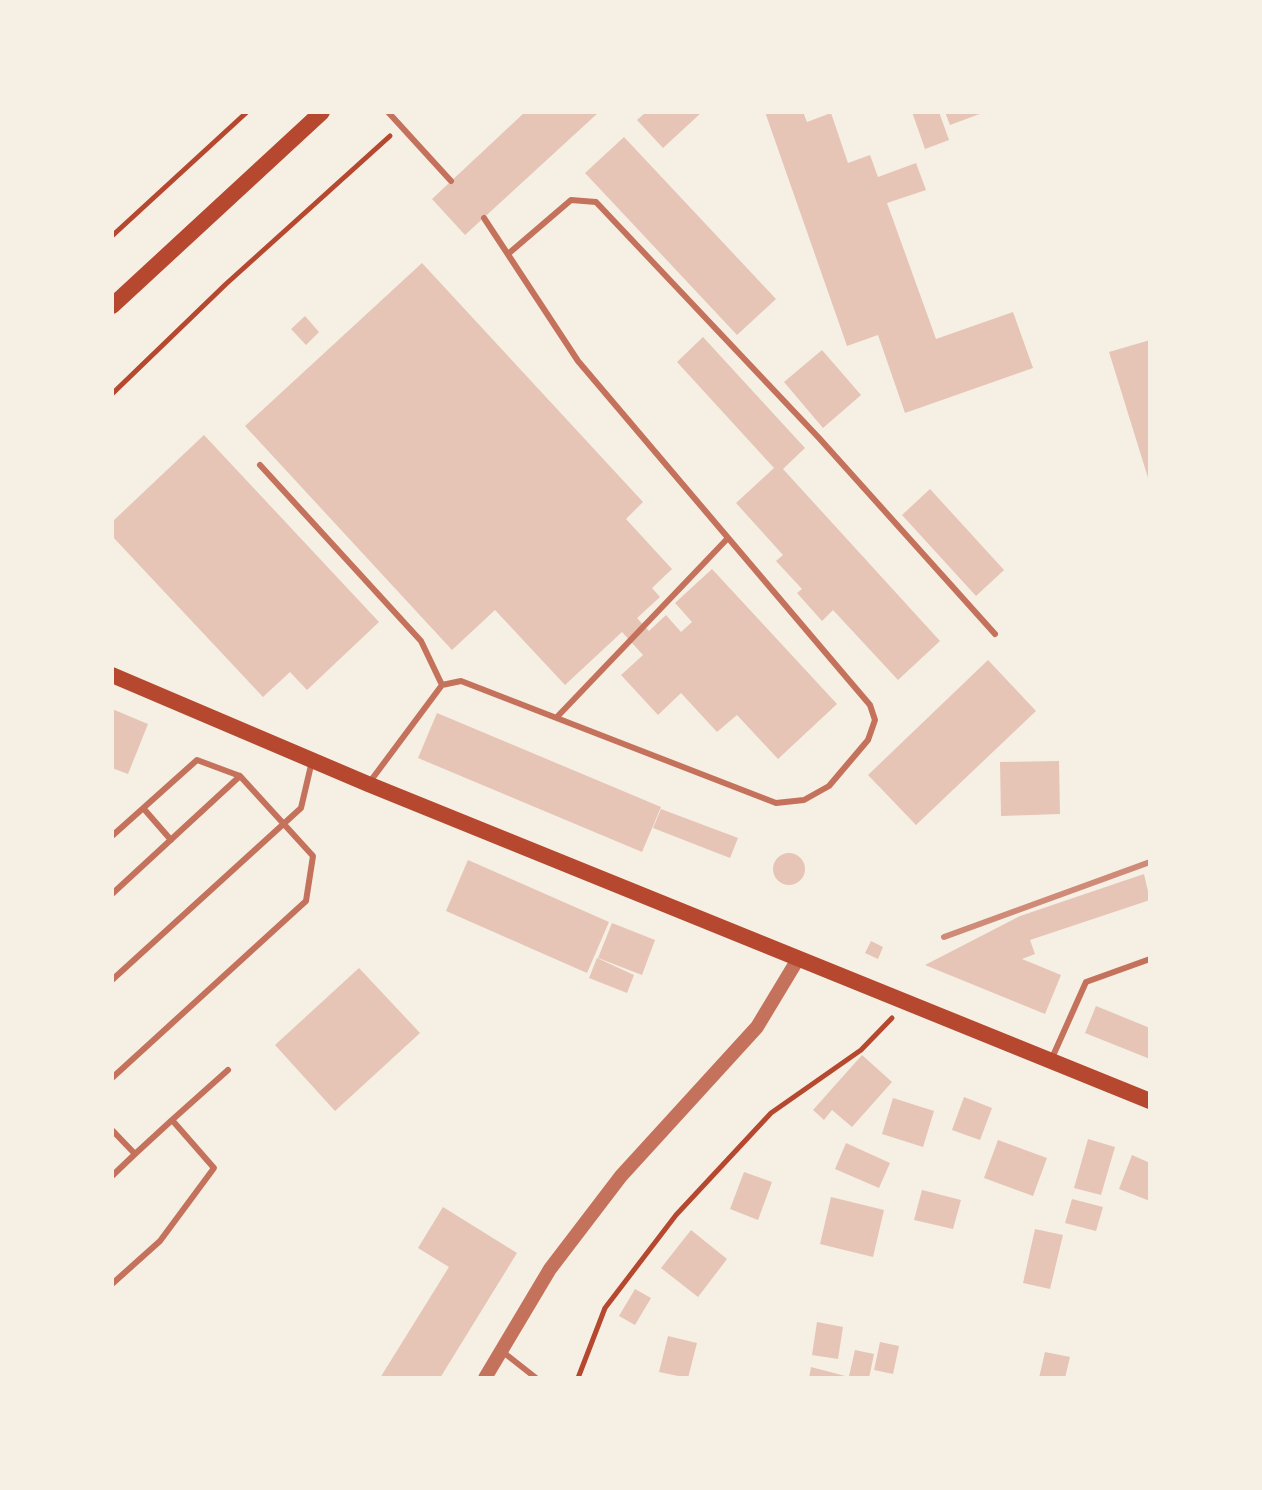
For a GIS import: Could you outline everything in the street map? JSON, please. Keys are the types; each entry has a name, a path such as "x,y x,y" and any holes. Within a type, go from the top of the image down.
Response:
{"main road":[{"path":"112,306 322,112"},
{"path":"112,675 368,784 1150,1101"}],"street":[{"path":"485,1378 550,1269 621,1176 757,1027 798,959"}],"lane":[{"path":"388,112 451,181"},
{"path":"508,254 571,200 596,202 819,438 995,634"},
{"path":"368,784 442,685 461,681 776,803 804,800 829,786 868,740 875,720 870,705 578,361 484,218"},
{"path":"260,465 421,641 442,685"},
{"path":"557,717 728,538"},
{"path":"112,836 197,760 240,776 313,856 306,901 112,1078"},
{"path":"112,980 301,808 312,761"},
{"path":"112,894 240,776"},
{"path":"144,809 171,840"},
{"path":"1051,1061 1086,982 1150,959"},
{"path":"112,1176 228,1070"},
{"path":"112,1284 160,1241 214,1168 172,1120"},
{"path":"112,1130 135,1154"},
{"path":"500,1349 536,1378"}],"path":[{"path":"112,236 247,112"},
{"path":"112,394 226,284 401,126"},
{"path":"578,1378 605,1308 676,1215 771,1113 861,1050 907,1003"}],"building":[{"path":"525,112 599,112 465,235 432,199"},
{"path":"646,112 702,112 663,148 637,120"},
{"path":"765,112 803,112 807,122 831,113 848,163 870,155 878,177 916,163 926,190 887,203 936,339 1013,312 1033,368 905,413 878,335 847,346"},
{"path":"912,112 939,112 949,140 925,149"},
{"path":"945,112 985,112 950,125"},
{"path":"624,137 776,299 737,335 585,173"},
{"path":"422,263 643,502 626,519 672,569 652,588 660,597 637,618 649,631 666,615 681,632 692,622 675,603 712,569 837,704 778,759 737,715 717,732 681,693 658,715 621,675 643,655 622,632 565,685 495,610 452,650 245,426"},
{"path":"305,316 319,332 306,345 291,329"},
{"path":"703,337 805,448 783,469 940,641 898,680 833,610 822,621 797,593 802,589 776,561 783,555 736,503 774,468 677,362"},
{"path":"1150,340 1150,481 1149,481 1109,352"},
{"path":"822,350 861,395 823,428 784,382"},
{"path":"204,435 379,622 307,690 290,672 263,697 112,536 112,522"},
{"path":"930,489 1004,570 976,596 902,515"},
{"path":"988,660 1036,711 916,825 868,775"},
{"path":"112,709 148,724 128,774 112,768"},
{"path":"437,713 661,807 642,852 418,758"},
{"path":"1059,761 1060,814 1001,816 1000,762"},
{"path":"661,809 738,838 730,858 653,828"},
{"path":"789,853 800,858 805,869 800,880 789,885 778,880 773,869 778,858"},
{"path":"468,860 609,922 587,973 446,911"},
{"path":"1144,874 1150,900 1030,940 1035,954 1022,959 1061,975 1045,1014 925,965 1020,916"},
{"path":"612,923 655,940 642,975 598,958"},
{"path":"871,941 883,947 878,959 865,953"},
{"path":"597,958 634,975 627,993 589,978"},
{"path":"359,968 420,1033 335,1111 275,1045"},
{"path":"1096,1006 1150,1028 1150,1059 1085,1033"},
{"path":"862,1055 892,1082 852,1127 832,1110 824,1120 813,1110"},
{"path":"964,1097 992,1108 980,1140 952,1130"},
{"path":"893,1098 934,1111 923,1147 882,1134"},
{"path":"1088,1139 1115,1147 1101,1195 1074,1188"},
{"path":"998,1140 1047,1158 1033,1196 984,1178"},
{"path":"846,1143 890,1163 879,1188 835,1169"},
{"path":"1132,1155 1150,1163 1150,1201 1119,1189"},
{"path":"744,1172 772,1182 758,1220 730,1209"},
{"path":"922,1190 961,1200 953,1229 914,1220"},
{"path":"831,1197 884,1210 873,1257 820,1244"},
{"path":"1072,1199 1103,1207 1096,1231 1065,1223"},
{"path":"443,1207 517,1253 440,1378 380,1378 449,1267 418,1248"},
{"path":"1035,1229 1063,1235 1050,1289 1023,1283"},
{"path":"691,1230 727,1259 698,1297 661,1268"},
{"path":"635,1289 651,1298 635,1325 619,1316"},
{"path":"817,1322 843,1327 838,1359 812,1355"},
{"path":"668,1336 697,1343 688,1378 659,1372"},
{"path":"880,1342 899,1346 893,1374 874,1370"},
{"path":"855,1350 874,1354 869,1378 849,1376"},
{"path":"1045,1352 1070,1357 1065,1378 1039,1378"},
{"path":"811,1367 849,1377 809,1378"}],"railway":[{"path":"944,937 1150,862"}]}
